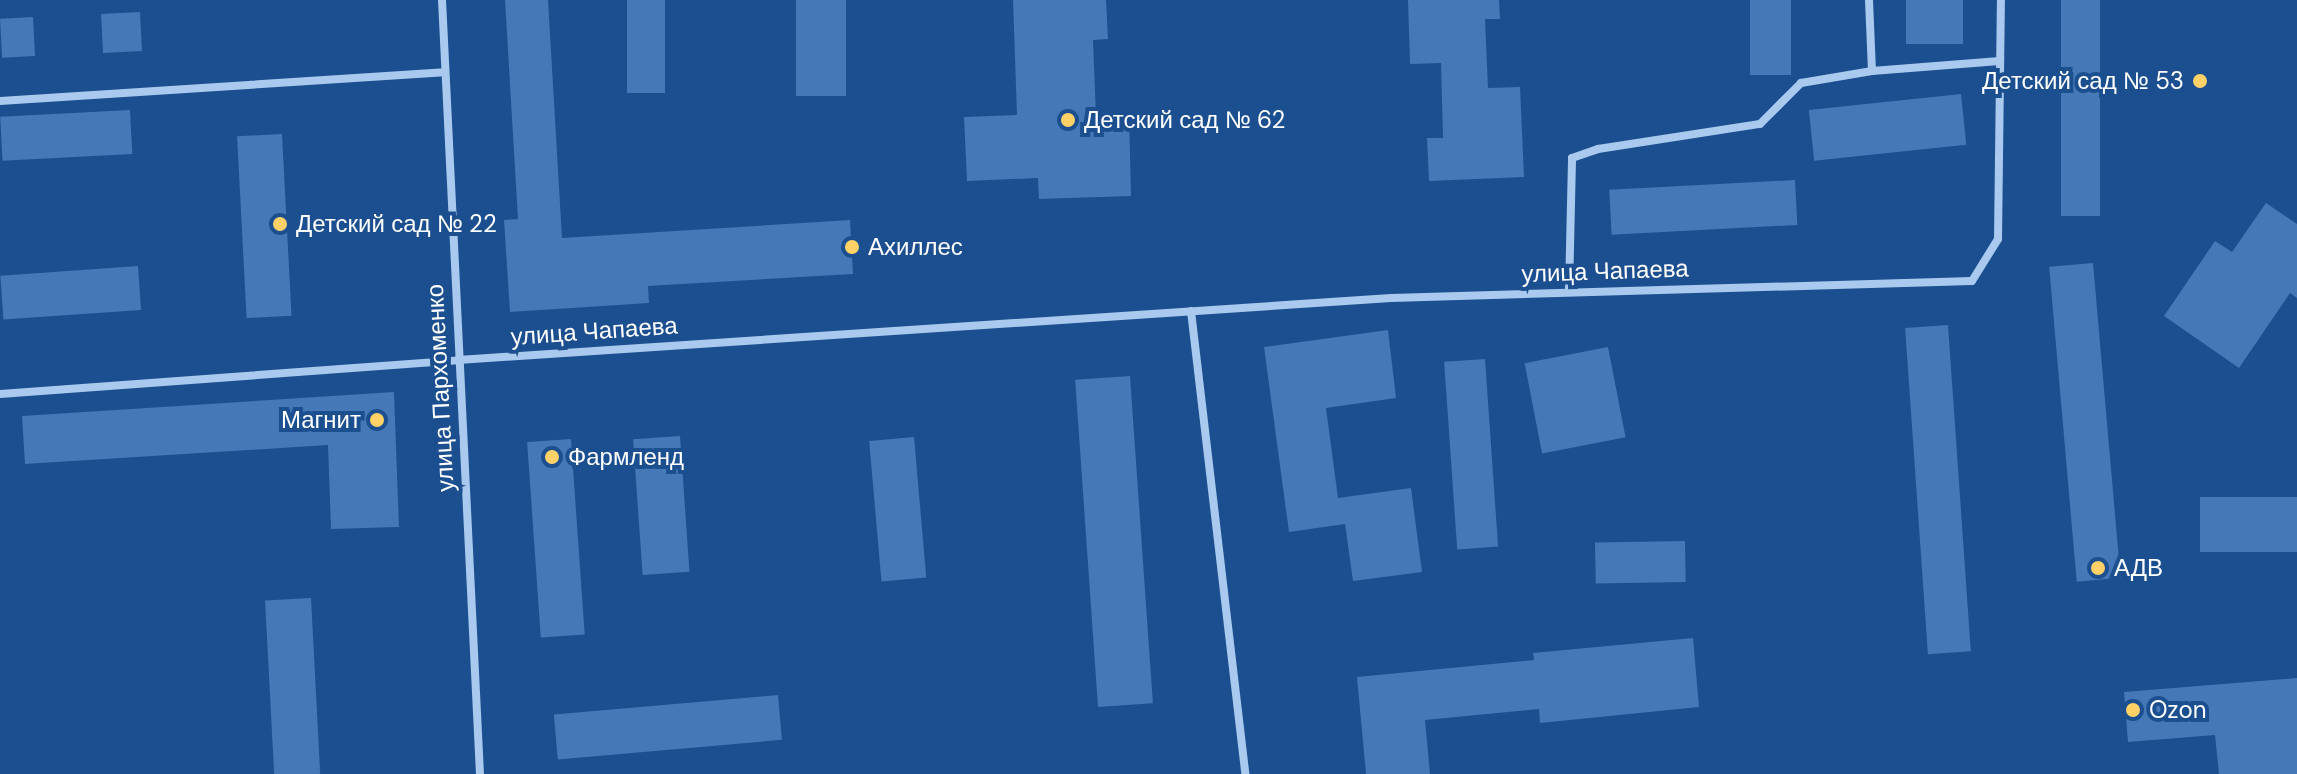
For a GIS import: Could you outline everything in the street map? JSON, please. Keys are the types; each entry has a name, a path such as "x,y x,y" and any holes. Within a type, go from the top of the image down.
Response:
{"street":[{"name":"улица Пархоменко","path":"442,0 480,774"},
{"path":"1869,0 1872,71"},
{"path":"1569,292 1572,158 1598,149 1760,124 1801,83 1872,71 2000,61 2001,0"},
{"name":"улица Чапаева","path":"0,394 1391,298 1972,281 1998,239 2000,61"},
{"path":"0,101 444,72"},
{"path":"1191,311 1245,774"}],"building":[{"path":"505,0 548,0 562,238 850,220 853,274 648,286 649,303 510,312 504,220 518,219"},
{"path":"627,0 665,0 665,93 627,93"},
{"path":"796,0 846,0 846,96 796,96"},
{"path":"1013,0 1106,0 1108,39 1093,40 1096,116 1129,115 1131,196 1039,199 1038,178 967,181 964,117 1017,115"},
{"path":"1408,0 1499,0 1500,19 1485,19 1488,88 1520,87 1524,177 1429,181 1427,138 1443,138 1441,63 1410,64"},
{"path":"1750,0 1791,0 1791,75 1750,75"},
{"path":"1906,0 1963,0 1963,44 1906,44"},
{"path":"2061,0 2100,0 2100,216 2061,216"},
{"path":"140,12 142,51 103,53 101,14"},
{"path":"33,17 35,56 2,58 0,19"},
{"path":"1961,94 1966,145 1814,161 1809,110"},
{"path":"130,110 132,154 2,161 0,117"},
{"path":"282,134 292,316 247,318 237,136"},
{"path":"1795,180 1797,225 1612,235 1609,190"},
{"path":"2266,203 2297,224 2297,298 2290,293 2239,368 2164,316 2215,241 2232,252"},
{"path":"2093,263 2121,578 2077,582 2049,267"},
{"path":"138,266 141,310 3,320 0,276"},
{"path":"1948,325 1971,651 1928,654 1905,328"},
{"path":"1388,330 1396,398 1326,408 1338,498 1411,488 1422,572 1353,581 1345,524 1289,532 1264,347"},
{"path":"1608,347 1626,437 1542,454 1525,363"},
{"path":"1485,359 1498,547 1457,549 1444,362"},
{"path":"1130,376 1153,703 1098,707 1075,380"},
{"path":"394,392 399,527 331,529 328,445 25,464 22,416"},
{"path":"680,436 689,572 643,575 633,439"},
{"path":"914,437 926,577 881,581 869,441"},
{"path":"571,439 585,635 541,638 527,442"},
{"path":"2200,497 2297,497 2297,552 2200,552"},
{"path":"1685,541 1686,582 1596,584 1595,543"},
{"path":"311,598 320,774 274,774 265,600"},
{"path":"1693,638 1699,707 1540,723 1539,709 1425,720 1430,774 1366,774 1357,677 1534,660 1533,653"},
{"path":"2297,678 2297,774 2219,774 2215,735 2128,742 2124,692"},
{"path":"778,695 782,740 558,759 554,715"}],"place":[{"name":"Детский сад № 53","path":"2200,81"},
{"name":"Детский сад № 62","path":"1068,120"},
{"name":"Детский сад № 22","path":"280,224"},
{"name":"Ахиллес","path":"852,247"},
{"name":"Магнит","path":"377,420"},
{"name":"Фармленд","path":"552,457"},
{"name":"АДВ","path":"2098,568"},
{"name":"Ozon","path":"2133,710"}]}
